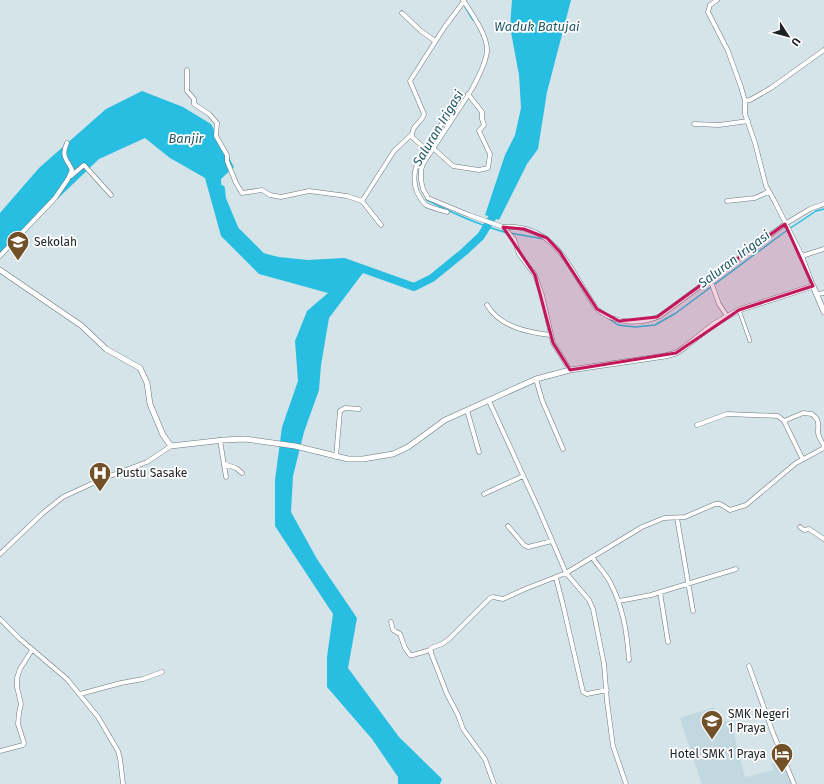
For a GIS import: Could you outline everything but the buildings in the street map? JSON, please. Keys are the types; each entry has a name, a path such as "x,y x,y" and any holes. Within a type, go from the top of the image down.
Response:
{"street":[{"path":"718,0 710,5 708,12 728,51 741,87 745,101 745,112 753,134 768,192 776,202 785,224 802,256 824,312"},
{"path":"463,2 479,26 485,39 487,49 486,56 476,80 468,94 433,148 427,152 415,141 412,134 413,128 422,119 424,114 410,81 435,41 463,2"},
{"path":"402,13 421,31 435,41"},
{"path":"745,101 748,101 771,88 824,50"},
{"path":"187,70 187,91 194,99 194,104 209,114 217,123 216,136 227,155 227,161 230,169 242,193 262,190 270,195 281,197 309,191 348,196 362,201 381,225"},
{"path":"433,148 453,166 479,170 488,168 490,154 479,131 484,125 482,112 468,94"},
{"path":"446,118 427,152 421,167 420,176 426,196 447,212"},
{"path":"694,124 719,125 748,121"},
{"path":"362,201 394,151 412,134"},
{"path":"67,143 64,153 71,168 68,179"},
{"path":"0,256 55,198 68,179 84,165 112,195"},
{"path":"727,201 755,198 768,192"},
{"path":"438,206 502,226 524,229 547,238 560,252 597,309 619,321 645,321 657,317 785,224 810,209 824,204"},
{"path":"502,226 514,238 517,250 538,280 547,315 550,335 557,351 570,370"},
{"path":"802,256 824,249"},
{"path":"0,270 82,326 106,349 140,368 147,383 150,404 163,435 171,446"},
{"path":"710,279 719,304 726,316"},
{"path":"0,554 43,512 63,497 147,462 171,446 220,440 244,439 295,446 348,459 363,459 399,452 445,420 536,380 570,370 676,353 726,316 739,310 813,286"},
{"path":"816,294 824,293"},
{"path":"487,305 498,318 506,323 525,330 550,335"},
{"path":"739,310 750,341"},
{"path":"536,380 542,400 563,449"},
{"path":"489,401 566,573 589,600 593,609 604,664 613,746 626,784"},
{"path":"336,457 340,411 345,408 358,409"},
{"path":"467,410 479,452"},
{"path":"391,622 393,630 400,634 405,648 410,654 413,655 430,650 432,647 442,644 449,639 490,598 494,596 503,599 556,578 642,527 661,519 676,518 693,514 715,504 720,504 730,510 746,505 802,458 824,447 818,435 819,423 817,418 812,414 803,413 784,421"},
{"path":"697,425 727,414 776,415 784,421 802,458"},
{"path":"220,440 226,477"},
{"path":"224,464 236,468 242,473"},
{"path":"484,494 523,476"},
{"path":"676,518 692,611"},
{"path":"508,526 524,545 528,547 552,541"},
{"path":"800,527 804,530 809,529 824,539"},
{"path":"592,557 608,578 619,601 624,618 630,660"},
{"path":"619,601 660,592 736,569"},
{"path":"556,578 565,610 583,692 587,694 607,690"},
{"path":"660,592 668,642"},
{"path":"0,619 32,650 67,679 100,719 118,751 123,784"},
{"path":"0,751 23,745 24,743 18,724 21,704 17,687 17,678 20,668 32,650"},
{"path":"430,650 447,694 458,715 463,729 485,759 494,784"},
{"path":"749,666 773,733 794,784"},
{"path":"80,694 121,683 143,679 162,672"}],"highlighted area":[{"path":"785,224 813,286 739,310 676,353 570,370 553,343 535,275 503,227 524,229 547,238 560,252 597,309 619,321 657,317"}],"shaded area":[{"name":"SMK Negeri 1 Praya","path":"714,707 715,721 731,721 745,777 774,770 771,763 788,762 795,784 702,784 680,718"}],"water":[{"name":"Waduk Batujai","path":"512,0 571,0 547,92 538,149 527,164 499,220 485,215 505,155 515,135 521,108 519,75 510,27"},
{"name":"Banjir","path":"142,91 183,107 211,124 234,167 221,179 222,199 235,230 262,257 278,261 308,264 344,262 366,269 329,318 321,365 319,390 304,432 293,476 291,512 317,559 357,618 348,668 399,737 442,779 440,784 398,784 398,777 372,739 327,687 327,657 333,614 275,526 275,480 282,427 298,381 295,341 307,311 328,293 259,274 221,236 205,178 170,158 145,138 99,159 0,254 0,213 39,168 106,109"}],"waterway":[{"name":"Saluran Irigasi","path":"464,5 473,20"},
{"path":"221,189 222,199 235,230 262,257 278,261 308,264 344,262 414,287 432,278 464,252 481,236 492,218"},
{"name":"Saluran Irigasi","path":"426,199 446,210 507,233"},
{"name":"Saluran Irigasi","path":"599,312 618,325 635,327 655,325 676,313 786,231 816,211 824,209"},
{"name":"Saluran Irigasi","path":"510,233 544,239"}],"place":[{"name":"Sekolah","path":"18,262"},
{"name":"Pustu Sasake","path":"100,492"},
{"name":"SMK Negeri 1 Praya","path":"712,740"},
{"name":"Hotel SMK 1 Praya","path":"782,774"}]}
